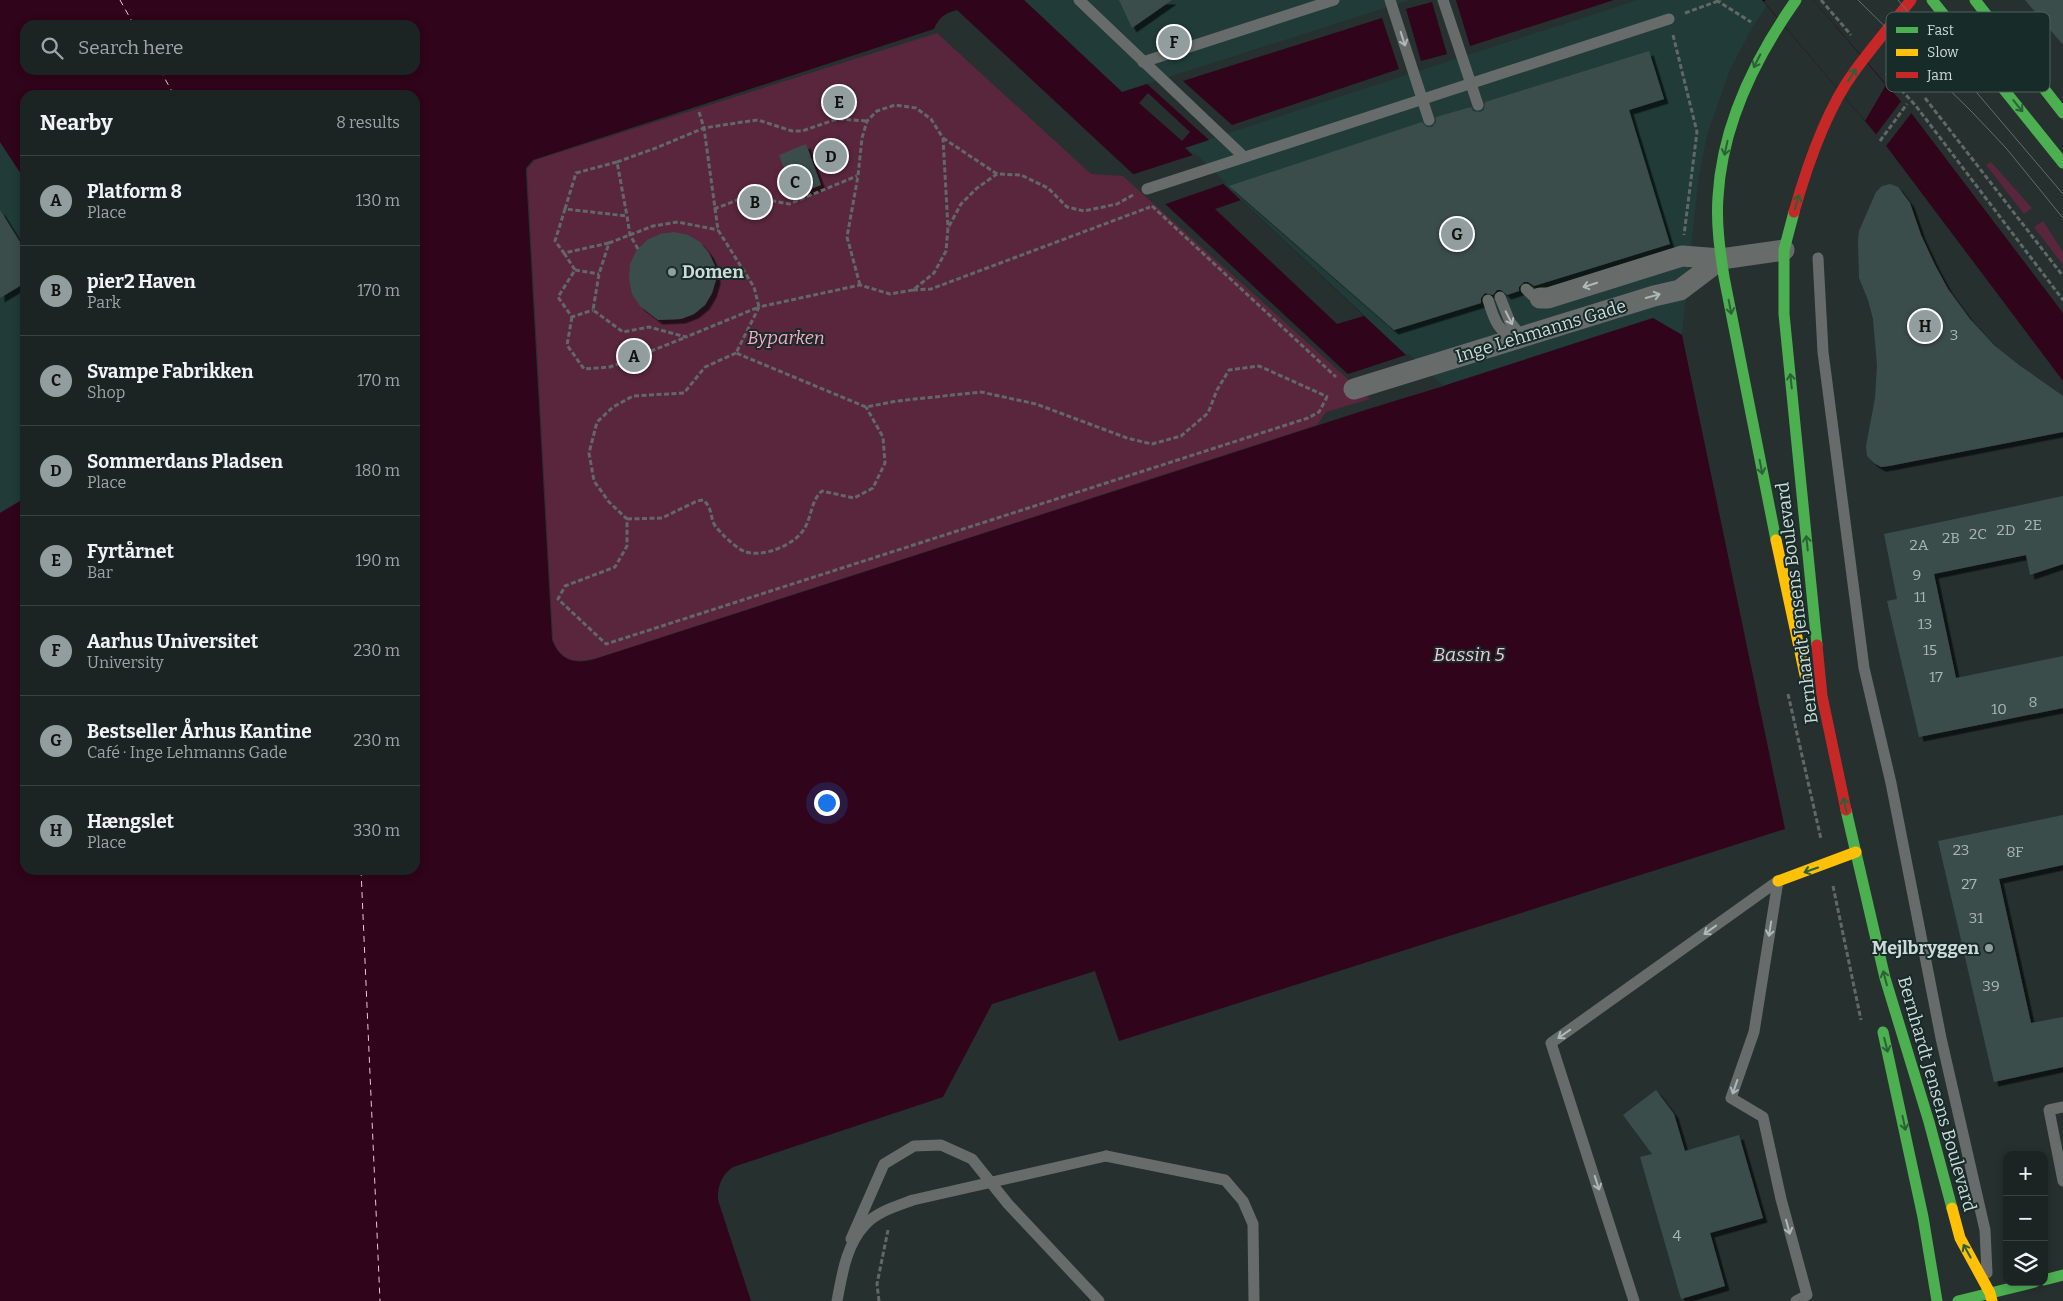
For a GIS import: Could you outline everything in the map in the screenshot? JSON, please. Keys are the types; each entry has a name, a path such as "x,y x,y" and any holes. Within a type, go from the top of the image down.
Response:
{"street":[{"name":"Bernhardt Jensens Boulevard","path":"1796,0 1779,22 1751,72 1728,139 1720,176 1717,205 1721,260 1744,383 1808,688"},
{"name":"Bernhardt Jensens Boulevard","path":"1901,12 1911,0"},
{"path":"1932,0 1942,12"},
{"path":"1975,0 1984,12"},
{"name":"Bernhardt Jensens Boulevard","path":"1886,31 1865,57 1841,94 1810,162 1784,250 1784,314 1822,696 1885,978 1929,1122 1960,1238 1991,1297"},
{"path":"2006,92 2063,163"},
{"path":"2047,92 2063,113"},
{"name":"Inge Lehmanns Gade","path":"1534,291 1548,298 1682,256 1721,260 1784,250"},
{"name":"Inge Lehmanns Gade","path":"1351,389 1654,296 1680,290 1721,260"},
{"path":"1778,881 1856,852"},
{"name":"Bernhardt Jensens Boulevard","path":"1881,1021 1923,1217 1937,1301"},
{"path":"2048,1279 2063,1275"},
{"path":"1958,1301 1991,1297 2023,1286"}],"lane":[{"path":"1079,0 1244,157"},
{"path":"1143,62 1334,0"},
{"path":"1390,0 1429,120"},
{"path":"1443,0 1478,105"},
{"path":"1147,189 1669,19"},
{"path":"1818,258 1823,352 1864,668 1891,783 1942,1038 1985,1230 1987,1276 1991,1297"},
{"path":"1500,297 1510,322 1522,337"},
{"path":"1488,300 1498,326 1512,336 1522,337"},
{"path":"1634,1301 1551,1043 1778,881"},
{"path":"1778,881 1754,1032 1731,1098 1764,1117 1781,1199 1807,1295 1796,1301"},
{"path":"2063,1107 2049,1110 2063,1181"},
{"path":"836,1301 845,1254 884,1164 914,1146 941,1145 972,1159 1008,1204 1099,1301"},
{"path":"836,1301 845,1262 854,1243 865,1225 883,1212 913,1200 1106,1156 1225,1180 1242,1201 1253,1224 1254,1301"}],"path":[{"path":"1682,256 1697,132 1669,19 1718,1 1772,34"},
{"path":"1903,92 2063,300"},
{"path":"1925,98 2063,276"},
{"path":"1880,141 1907,104"},
{"path":"860,285 847,237 858,176 862,138 867,121 877,111 895,105 916,108 931,120 943,138 997,174 1021,175 1048,188 1066,207 1084,211 1117,204 1147,189"},
{"path":"699,112 704,128 718,230 754,287 759,307 736,353 705,367 684,392 633,396 613,407 597,422 589,453 594,481 609,502 627,519 662,518 703,500 709,505 714,525 729,541 746,552 767,552 786,547 803,532 809,520 816,496 822,491 854,498 873,488 884,463 883,437 866,407"},
{"path":"599,274 575,270 555,241 576,173 617,162 704,128 758,120 792,131 802,131 837,119 867,121"},
{"path":"913,290 934,273 946,251 948,228 943,138"},
{"path":"617,162 630,235 638,249"},
{"path":"948,228 961,204 977,188 997,174"},
{"path":"714,209 748,196 789,204 858,176"},
{"path":"575,270 558,296 572,316 567,345 584,369 610,367 759,307 860,285 890,294 932,289 1153,206 1351,389 1327,397 1319,412 1308,418 606,644 558,599 565,586 615,567 627,546 627,519"},
{"path":"565,209 627,216"},
{"path":"564,252 609,243 653,226 678,222 718,230"},
{"path":"593,310 599,274 609,243"},
{"path":"593,310 623,332 649,327 686,337"},
{"path":"572,316 593,310"},
{"path":"736,353 866,407 896,401 981,392 1036,404 1127,438 1152,444 1181,436 1208,413 1217,390 1229,370 1259,366 1327,397"},
{"path":"1786,686 1814,815 1828,864 1862,1021"}],"shaded area":[{"path":"1024,0 1410,0 1122,92"},
{"path":"1637,0 1762,0 1767,5 1751,30 1730,70 1707,135 1698,183 1682,335 1653,318 1440,387 1185,147"},
{"path":"0,142 20,172 20,501 0,513"}],"green space":[{"name":"Byparken","path":"937,33 1091,174 1123,176 1370,399 1326,412 1317,425 597,658 576,661 565,657 553,640 527,169 535,160"},
{"path":"1991,162 2032,208 2024,214 1986,165"},
{"path":"2043,221 2063,252 2063,265 2034,227"}],"water":[{"name":"Bassin 5","path":"0,0 1024,0 1122,92 1147,84 1209,140 1185,148 1440,387 1653,318 1682,335 1785,829 1119,1041 1095,971 992,1004 943,1097 733,1167 726,1173 719,1186 718,1200 751,1301 0,1301 0,513 20,501 20,875 420,875 420,90 20,90 20,172 0,142","holes":["957,10 1381,405 592,660 573,661 563,656 552,640 526,168 533,160 934,29 943,16"]},
{"path":"1456,0 1614,0 1470,46"},
{"path":"1762,0 1813,0 1886,84 1886,92 1893,92 1912,114 2063,313 2063,381 1887,147"},
{"path":"1432,2 1447,54 1421,61 1406,9"},
{"path":"1382,18 1399,69 1232,125 1183,81"}],"pier":[{"path":"1766,0 1813,0 1886,85 1865,121 1764,2"},
{"path":"1148,93 1190,132 1182,141 1139,103"},
{"path":"1902,100 1913,111 1886,146 1875,136"},
{"path":"1196,154 1226,183 1163,205 1131,175"},
{"path":"1241,200 1364,316 1337,324 1215,209"},
{"path":"1409,354 1444,386 1375,407 1373,405 1377,404 1345,375"}],"building":[{"path":"1119,0 1172,0 1132,28"},
{"path":"2025,0 2063,0 2063,45 2050,30 2050,12 2035,12"},
{"path":"1649,51 1664,99 1629,110 1670,244 1534,286 1524,282 1519,287 1519,291 1507,295 1501,290 1497,290 1493,295 1485,293 1481,298 1481,303 1394,330 1229,186 1422,122 1427,127 1432,127 1436,122 1436,117 1471,107 1473,111 1480,112 1484,110 1485,102"},
{"path":"806,144 821,185 794,195 779,155"},
{"path":"1890,184 1898,187 1910,203 1921,235 1935,265 1948,289 1970,319 1995,346 2063,396 2063,432 1881,467 1867,456 1866,446 1875,398 1877,365 1873,319 1859,278 1858,240 1859,231 1876,192 1882,186"},
{"path":"0,210 20,242 20,286 0,298"},
{"name":"Domen","path":"674,232 688,235 700,242 709,253 715,266 716,280 712,293 705,305 694,314 681,319 658,320 640,306 632,294 629,279 630,264 636,251 647,240 660,234"},
{"path":"2063,496 2063,564 2030,575 2026,555 1934,574 1956,678 2063,656 2063,708 1919,737 1887,601 1897,599 1884,534"},
{"name":"Mejlbryggen","path":"2063,815 2063,865 1999,879 2031,1023 2063,1017 2063,1067 1994,1082 1938,841"},
{"path":"1656,1090 1674,1114 1685,1151 1739,1135 1763,1218 1710,1233 1725,1286 1681,1299 1640,1157 1652,1154 1623,1115"}],"ferry route":[{"path":"120,0 131,20"},
{"path":"163,75 171,90"},
{"path":"361,875 380,1301"}],"tram line":[{"path":"1858,0 1886,28"},
{"path":"1898,0 1908,12"},
{"path":"1952,92 2006,148 2063,218"},
{"path":"1976,92 2063,194"}],"traffic: fast":[{"path":"1776,540 1724,277 1719,237 1718,197 1726,144 1743,93 1767,45 1796,0"},
{"path":"1932,0 1942,12"},
{"path":"1975,0 1984,12"},
{"path":"2006,92 2063,163"},
{"path":"2047,92 2063,113"},
{"path":"1794,212 1784,250 1784,314 1817,645"},
{"path":"1846,810 1885,978 1929,1122 1952,1208"},
{"path":"1883,1032 1923,1217 1937,1301"},
{"path":"2048,1279 2063,1275"},
{"path":"1958,1301 2019,1286"}],"traffic: slow":[{"path":"1776,540 1805,675"},
{"path":"1778,881 1856,852"},
{"path":"1952,1208 1960,1238 1990,1293 1992,1301"}],"traffic: jam":[{"path":"1901,12 1911,0"},
{"path":"1794,212 1818,139 1835,103 1861,63 1886,32"},
{"path":"1817,645 1822,696 1846,810"}],"place":[{"name":"Aarhus Universitet","path":"1174,42"},
{"name":"Fyrtårnet","path":"839,102"},
{"name":"Sommerdans Pladsen","path":"831,156"},
{"name":"Svampe Fabrikken","path":"795,182"},
{"name":"pier2 Haven","path":"755,202"},
{"name":"Bestseller Århus Kantine","path":"1457,234"},
{"name":"Domen","path":"672,272"},
{"name":"Hængslet","path":"1925,326"},
{"name":"Platform 8","path":"634,356"},
{"name":"Mejlbryggen","path":"1989,948"}]}
